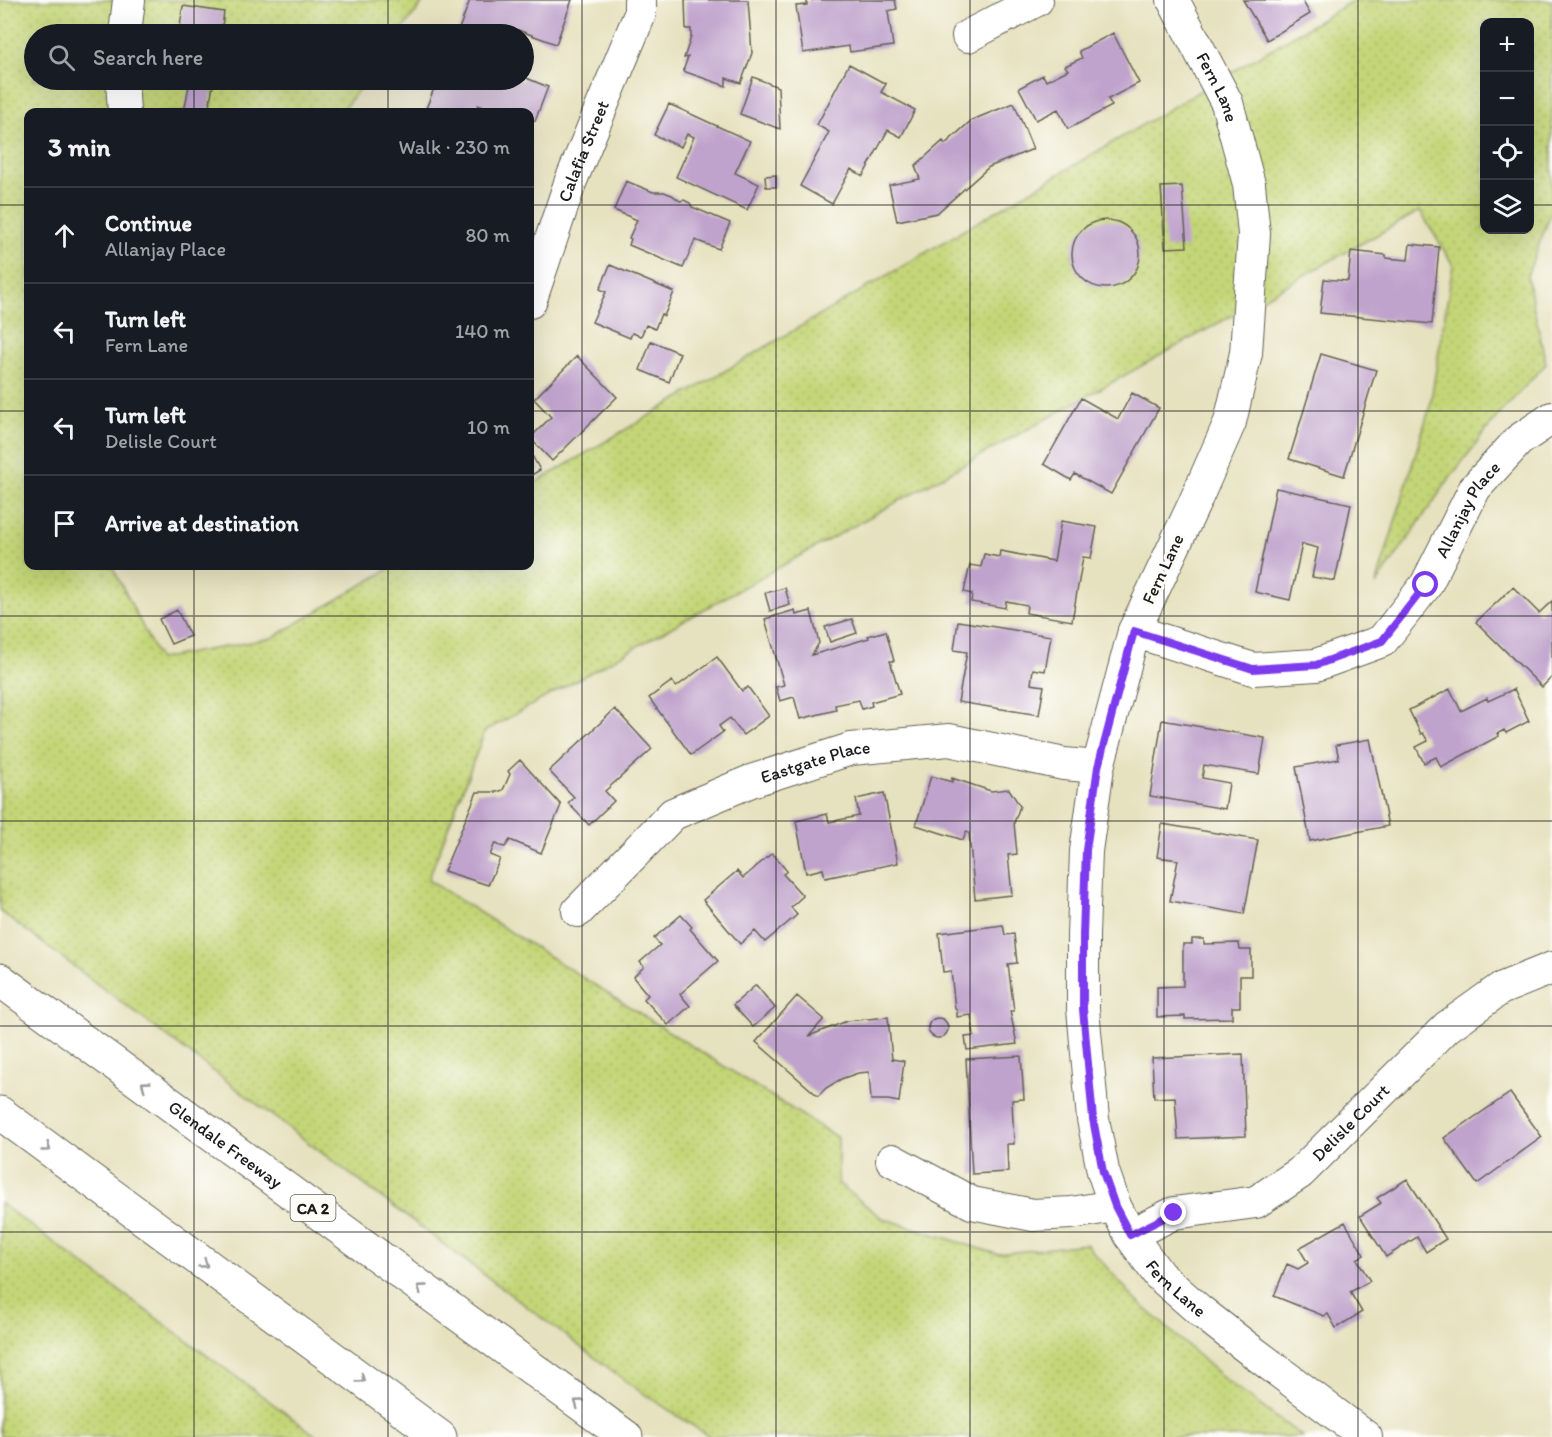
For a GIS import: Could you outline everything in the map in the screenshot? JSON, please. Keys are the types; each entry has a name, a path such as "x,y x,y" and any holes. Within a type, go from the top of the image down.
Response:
{"highway":[{"name":"Glendale Freeway","path":"0,980 626,1437"},
{"path":"0,1113 440,1437"}],"street":[{"path":"126,24 129,0"},
{"name":"Calafia Street","path":"534,290 570,183 640,14 640,0"},
{"path":"968,36 1037,0"},
{"name":"Fern Lane","path":"1173,0 1227,103 1249,183 1254,234 1246,353 1230,422 1134,631 1098,767 1086,850 1083,1009 1093,1119 1103,1172 1115,1206 1130,1235 1159,1275 1198,1310 1366,1437"},
{"path":"123,90 124,108"},
{"name":"Allanjay Place","path":"1134,631 1253,669 1316,665 1382,641 1426,585 1475,488 1519,440 1552,418"},
{"name":"Eastgate Place","path":"579,911 674,814 751,781 851,748 949,740 1065,764 1098,767"},
{"name":"Delisle Court","path":"1130,1235 1174,1213 1256,1202 1300,1173 1447,1027 1500,989 1552,968"},
{"path":"892,1160 972,1203 1033,1215 1071,1213 1115,1206"}],"green space":[{"path":"0,0 425,0 407,24 24,24 24,90 358,90 344,108 24,108 24,570 114,570 159,659 272,638 387,570 534,570 534,484 1354,0 1552,0 1552,210 1527,276 1546,364 1499,414 1449,479 1376,585 1430,406 1453,265 1420,211 485,731 428,880 838,1138 838,1183 882,1218 997,1254 1086,1244 1136,1300 1226,1380 1303,1437 710,1437 635,1388 0,911"},
{"path":"0,1203 318,1437 0,1437"}],"building":[{"path":"470,0 572,0 556,44 534,36 534,24 461,24"},
{"path":"685,0 748,0 752,53 741,83 726,78 726,86 683,71 688,57 684,58 691,37 691,29 686,29"},
{"path":"807,0 895,0 897,9 888,11 893,46 850,52 849,46 803,53 796,6 807,5"},
{"path":"1243,0 1302,0 1310,14 1267,40"},
{"path":"183,6 224,12 222,24 180,24"},
{"path":"1113,33 1139,83 1108,99 1112,106 1068,129 1058,109 1036,120 1019,88 1043,75 1046,81 1068,70 1065,66 1082,58 1079,51"},
{"path":"849,64 886,84 881,92 915,110 901,137 888,130 863,176 851,169 832,204 800,186 829,132 817,125"},
{"path":"753,77 778,87 780,129 740,114"},
{"path":"534,81 548,87 535,121 534,108 486,108 478,105 477,108 426,108 433,90 534,90"},
{"path":"188,90 212,90 209,108 185,108"},
{"path":"1014,103 1033,149 989,167 937,213 897,221 889,185 920,179 915,166 943,141 945,144 972,120"},
{"path":"669,104 750,141 735,173 759,184 747,210 676,177 694,137 687,134 681,147 654,135"},
{"path":"776,175 776,187 766,187 765,176"},
{"path":"626,181 653,192 672,195 680,201 690,203 692,207 730,223 719,249 695,240 683,268 629,245 631,239 629,238 637,220 614,210"},
{"path":"1182,186 1187,247 1165,248 1161,187"},
{"path":"1106,220 1119,223 1130,230 1137,241 1140,254 1137,267 1130,278 1119,285 1106,288 1093,285 1082,278 1075,267 1072,254 1075,241 1082,230 1093,223"},
{"path":"1410,244 1439,247 1432,324 1320,313 1324,279 1348,281 1351,251 1408,260"},
{"path":"610,265 674,292 664,316 661,314 655,329 646,325 641,336 632,333 630,338 592,322 606,292 600,289"},
{"path":"651,341 680,353 669,382 640,370"},
{"path":"1321,354 1376,370 1344,476 1289,459"},
{"path":"577,356 617,397 552,461 534,442 534,434 551,417 534,399"},
{"path":"1132,393 1159,408 1111,494 1075,474 1071,480 1044,464 1081,398 1118,419"},
{"path":"534,459 540,470 534,474"},
{"path":"1276,488 1351,504 1335,581 1312,577 1318,548 1302,544 1290,600 1255,592"},
{"path":"1061,521 1097,527 1091,558 1083,557 1072,621 1026,613 1027,605 1006,601 1005,608 971,602 972,594 964,592 970,565 981,567 984,554 999,557 1000,551 1054,561"},
{"path":"1513,587 1539,613 1552,601 1552,677 1542,687 1476,622"},
{"path":"785,588 790,605 770,611 765,593"},
{"path":"177,610 190,636 171,644 159,619"},
{"path":"795,610 796,615 811,611 819,643 812,655 886,631 894,661 890,661 900,694 871,702 872,706 862,709 859,700 835,705 836,710 800,719 794,697 780,701 776,687 784,685 765,619"},
{"path":"852,619 857,633 830,642 825,627"},
{"path":"958,621 1051,636 1045,671 1033,669 1031,684 1044,686 1039,715 958,702 967,652 954,650"},
{"path":"717,657 742,691 748,687 769,716 743,735 730,718 719,726 723,732 691,755 649,698 672,681 676,687"},
{"path":"1450,689 1461,711 1487,698 1488,701 1514,689 1529,721 1506,733 1504,730 1497,734 1499,736 1441,767 1436,757 1424,763 1416,747 1428,741 1423,733 1421,734 1409,710"},
{"path":"615,709 652,749 605,791 614,801 589,825 568,803 574,797 549,771"},
{"path":"1162,720 1265,738 1259,774 1204,765 1202,778 1229,783 1225,809 1150,796"},
{"path":"1370,739 1388,826 1310,841 1296,767 1339,759 1336,745"},
{"path":"520,760 561,805 541,853 510,840 505,847 495,843 490,855 500,859 488,885 444,871 477,792 503,790 510,774 508,771"},
{"path":"931,776 952,782 952,778 991,791 1009,789 1020,806 1014,823 1017,854 1008,855 1012,895 975,899 969,833 966,832 963,840 916,825"},
{"path":"884,793 898,863 825,878 823,869 806,873 796,821 827,814 829,822 859,816 856,799"},
{"path":"1162,824 1258,840 1244,914 1170,901 1178,860 1157,857"},
{"path":"772,853 787,871 783,874 803,896 791,907 797,915 765,942 755,931 740,944 703,900 737,871 743,878"},
{"path":"681,915 718,961 680,994 690,1006 668,1025 644,999 648,995 633,977 644,967 640,962 660,945 654,938"},
{"path":"1003,925 1005,935 1014,934 1017,963 1008,964 1014,1011 1010,1011 1017,1044 967,1050 965,1037 974,1036 971,1015 957,1017 951,971 943,972 939,933"},
{"path":"1192,939 1204,939 1204,944 1239,943 1240,950 1251,950 1251,976 1240,976 1240,1007 1232,1007 1232,1018 1157,1017 1157,987 1183,986 1183,944 1192,944"},
{"path":"756,985 775,1008 753,1027 733,1005"},
{"path":"797,996 824,1019 809,1036 847,1021 888,1017 892,1059 904,1061 899,1102 871,1100 869,1072 841,1079 818,1096 756,1042"},
{"path":"938,1018 945,1021 948,1028 945,1035 938,1038 931,1035 928,1028 931,1021"},
{"path":"1243,1054 1246,1136 1178,1139 1175,1097 1154,1098 1152,1058"},
{"path":"1021,1056 1024,1099 1012,1100 1014,1144 1007,1144 1008,1172 972,1174 966,1059"},
{"path":"1510,1093 1542,1137 1477,1184 1444,1138"},
{"path":"1407,1179 1446,1239 1426,1252 1417,1237 1386,1257 1360,1216 1381,1203 1377,1198"},
{"path":"1345,1222 1364,1255 1357,1259 1370,1281 1350,1292 1362,1312 1336,1328 1328,1314 1324,1316 1274,1296 1287,1264 1298,1269 1308,1263 1299,1248"}],"route":[{"path":"1174,1213 1130,1235 1115,1206 1103,1172 1093,1119 1083,1009 1086,850 1098,767 1134,631 1253,669 1316,665 1382,641 1426,585"}]}
